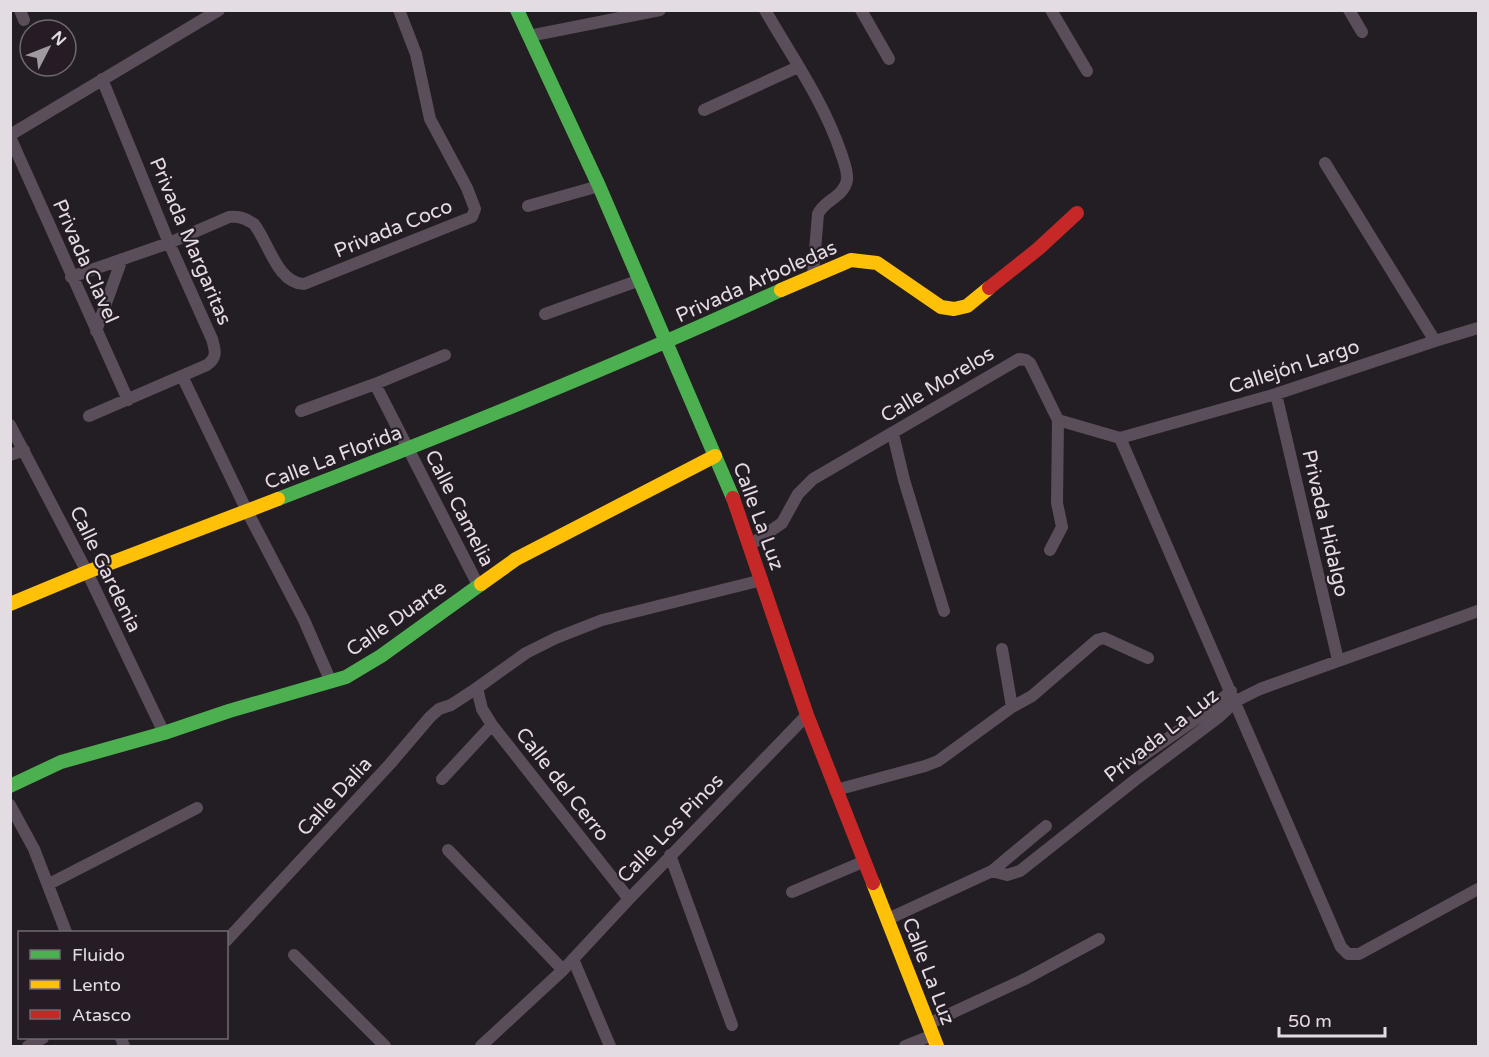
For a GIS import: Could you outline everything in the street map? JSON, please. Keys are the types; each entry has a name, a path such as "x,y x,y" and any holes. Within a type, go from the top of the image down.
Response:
{"street":[{"path":"10,136 219,10"},
{"name":"Privada Coco","path":"169,243 229,217 247,219 254,224 285,276 291,281 304,284 467,219 474,213 474,204 461,175 430,118 416,54 399,10"},
{"name":"Calle La Luz","path":"517,10 599,186 723,472 807,715 933,1035"},
{"path":"529,36 660,10"},
{"path":"765,10 829,119 847,171 844,188 820,208 818,214 813,275"},
{"path":"861,10 889,59"},
{"path":"1051,10 1087,71"},
{"path":"1349,10 1362,32"},
{"path":"704,110 798,67"},
{"name":"Privada Margaritas","path":"89,416 182,376 213,360 215,349 102,79"},
{"name":"Privada Clavel","path":"10,136 71,277 128,400"},
{"path":"1325,163 1435,341"},
{"path":"528,206 599,186"},
{"name":"Privada Arboledas","path":"668,342 813,275 851,260 877,263 941,307 954,309 967,306 1038,249 1077,213"},
{"path":"71,277 169,243"},
{"path":"96,331 122,259"},
{"path":"545,314 640,280"},
{"name":"Callejón Largo","path":"1120,438 1276,394 1479,328"},
{"name":"Calle La Florida","path":"10,604 408,448 668,342"},
{"path":"301,411 445,355"},
{"name":"Calle Morelos","path":"750,545 782,523 798,494 813,479 1019,358 1030,363 1058,420"},
{"path":"182,376 247,511 304,620 331,682"},
{"name":"Calle Camelia","path":"375,384 478,585"},
{"name":"Privada Hidalgo","path":"1276,394 1338,660"},
{"path":"1050,550 1062,527 1057,503 1058,420 1120,438 1341,947 1348,954 1359,954 1479,889"},
{"name":"Calle Gardenia","path":"10,425 87,572 165,733"},
{"path":"893,434 904,480 944,611"},
{"path":"10,455 24,450"},
{"name":"Calle Duarte","path":"10,786 61,762 165,733 346,676 381,656 516,560 715,456"},
{"name":"Calle Dalia","path":"228,939 439,709 451,705 526,653 556,638 602,620 762,580"},
{"name":"Privada La Luz","path":"888,919 992,871 1007,875 1020,871 1135,780 1220,717 1233,696 1476,616"},
{"path":"836,790 938,761 1012,707 1032,696 1097,640 1104,638 1148,658"},
{"path":"1002,649 1012,707"},
{"name":"Calle del Cerro","path":"477,688 482,710 492,725 629,899"},
{"path":"1138,759 1233,696"},
{"name":"Calle Los Pinos","path":"482,1047 563,970 670,855 807,715"},
{"path":"442,779 492,725"},
{"path":"10,805 34,849 65,931"},
{"path":"49,884 197,808"},
{"path":"992,871 1046,826"},
{"path":"448,850 563,970"},
{"path":"670,855 732,1025"},
{"path":"792,892 865,861"},
{"path":"905,1047 933,1035 1025,979 1099,939"},
{"path":"294,955 385,1047"},
{"path":"573,959 610,1047"},
{"path":"28,1047 41,1039"}],"traffic: fast":[{"path":"517,10 599,186 733,498"},
{"path":"278,499 531,399 781,290"},
{"path":"10,786 61,762 346,677 381,656 481,584"}],"traffic: slow":[{"path":"781,290 851,260 877,263 941,307 954,309 967,306 989,288"},
{"path":"481,584 516,559 715,456"},
{"path":"10,604 278,499"},
{"path":"873,883 937,1046"}],"traffic: jam":[{"path":"989,288 1038,249 1077,213"},
{"path":"733,498 807,715 873,883"}]}
